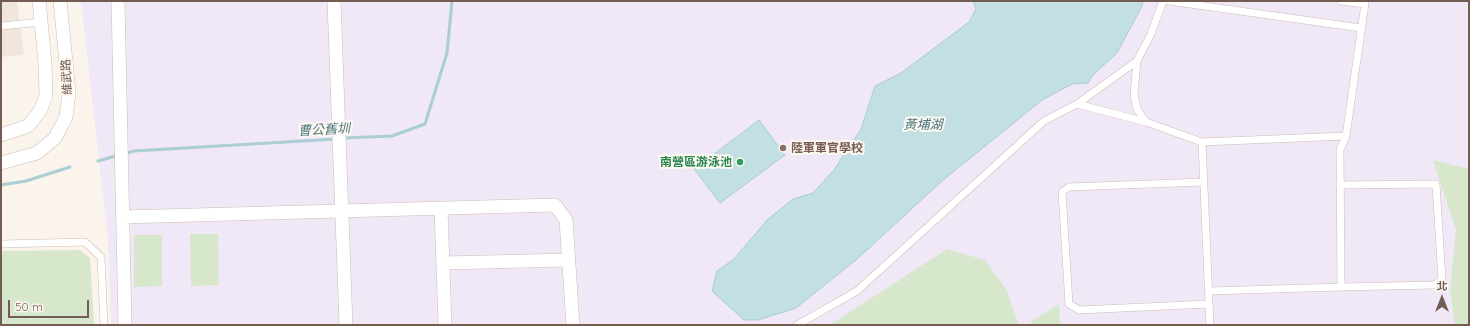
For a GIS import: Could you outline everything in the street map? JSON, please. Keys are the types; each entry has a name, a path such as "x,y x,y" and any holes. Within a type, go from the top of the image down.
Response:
{"street":[{"name":"維武路","path":"1,135 28,126 40,111 46,96 39,1"},
{"name":"維武路","path":"1,163 37,153 55,138 66,117 69,93 60,1"},
{"path":"118,1 125,325"},
{"path":"334,1 346,325"},
{"path":"123,217 555,206 566,220 573,325"},
{"path":"442,208 445,325"},
{"path":"444,263 568,260"}],"lane":[{"path":"1146,122 1137,109 1134,94 1137,61 1151,34 1163,1"},
{"path":"1169,1 1361,28"},
{"path":"1341,1 1365,4 1346,136 1340,150 1341,287"},
{"path":"1,26 41,22"},
{"path":"797,325 857,291 1044,121 1077,104 1137,61"},
{"path":"1077,104 1146,122 1202,142 1346,136"},
{"path":"1202,142 1210,325"},
{"path":"1204,182 1069,187 1062,192 1069,304 1079,310 1209,304"},
{"path":"1209,291 1434,285 1442,280 1436,184 1340,185"},
{"path":"1,244 85,242 102,257 104,325"}],"shaded area":[{"path":"1,1 17,1 24,55 1,57"},
{"name":"陸軍軍官學校","path":"81,1 1469,1 1469,325 111,325 108,240"}],"green space":[{"path":"1433,160 1469,169 1469,325 1455,325 1450,291 1456,230"},
{"path":"190,234 218,234 219,285 191,286"},
{"path":"134,235 162,235 162,286 134,287"},
{"path":"947,249 985,260 1006,289 1019,325 830,325"},
{"path":"80,250 90,258 94,325 1,325 1,251"},
{"path":"1059,304 1060,325 1028,325 1037,318"}],"water":[{"name":"黃埔湖","path":"973,1 1143,1 1142,6 1117,53 1093,75 1088,83 1072,84 1042,100 942,181 856,260 796,308 758,320 744,320 712,291 717,271 734,259 767,220 793,199 813,193 834,170 861,129 875,86 901,73 969,22 976,9"},
{"name":"南營區游泳池","path":"759,120 785,155 720,203 694,169"}],"waterway":[{"name":"曹公舊圳","path":"343,138 392,136 425,124 447,53 452,1"},
{"name":"曹公舊圳","path":"124,154 134,151 336,139"},
{"name":"曹公舊圳","path":"98,161 119,155"},
{"name":"曹公舊圳","path":"1,185 26,181 70,167"}],"place":[{"name":"陸軍軍官學校","path":"783,148"},
{"name":"南營區游泳池","path":"740,162"}]}
